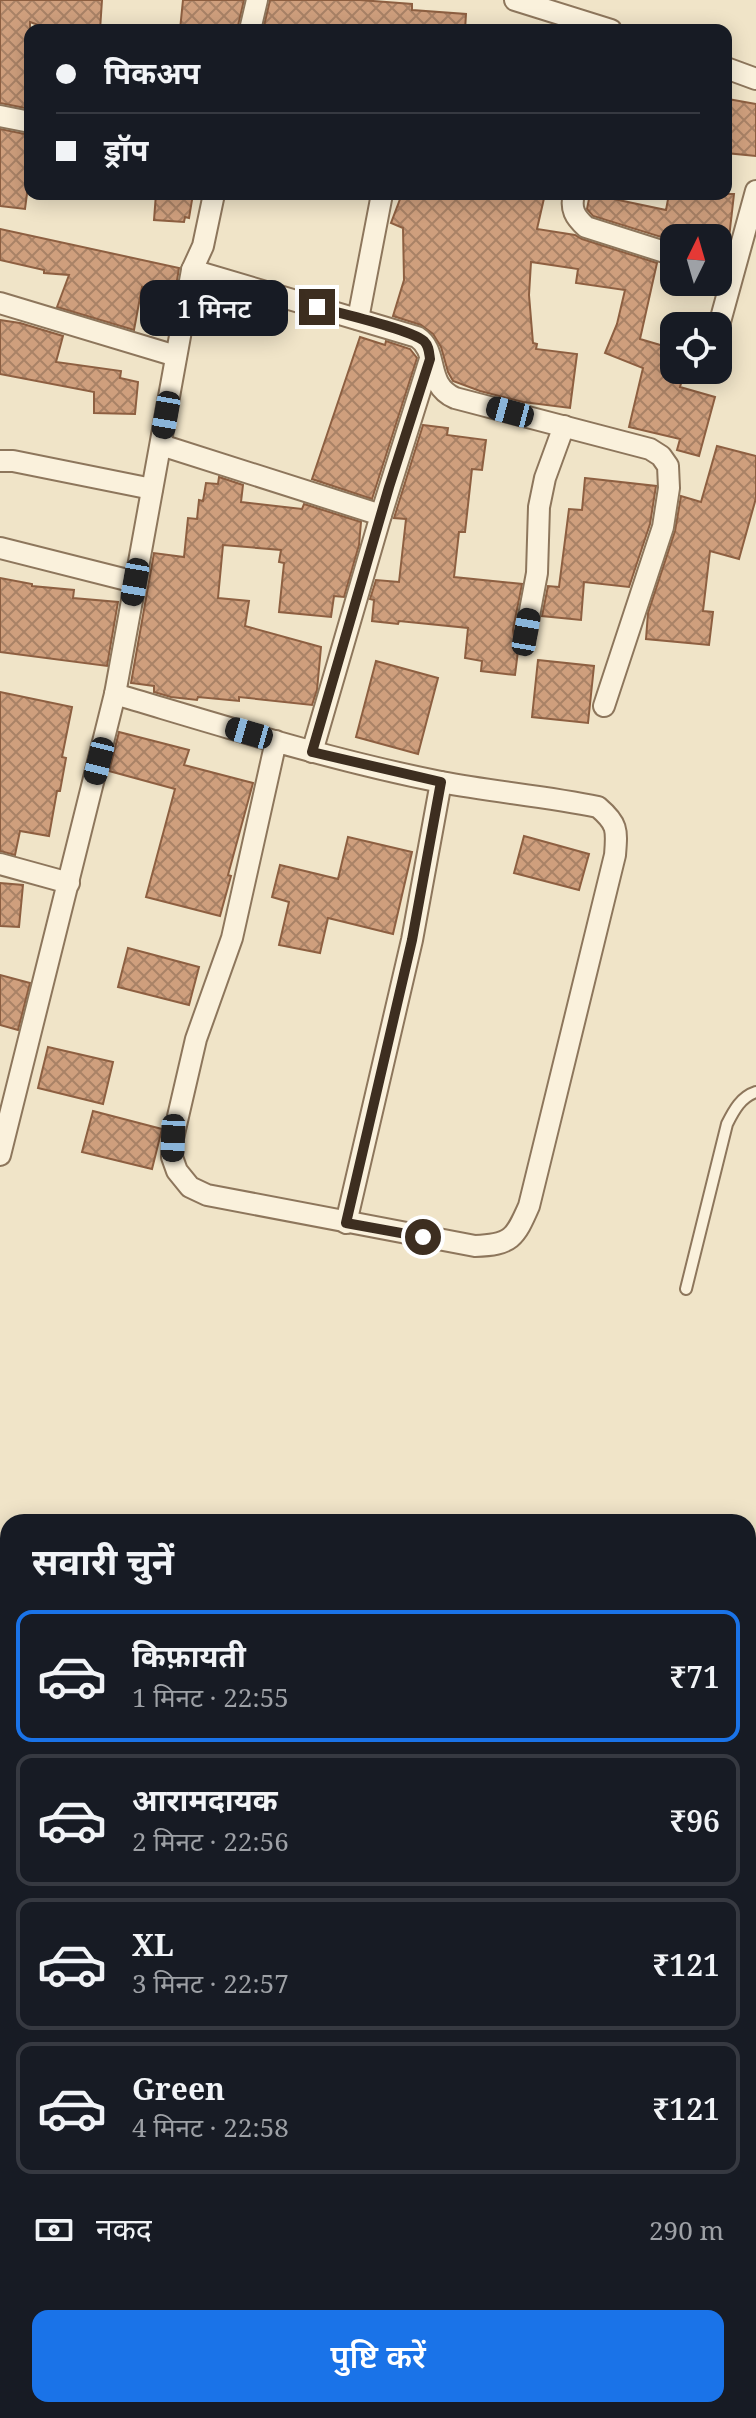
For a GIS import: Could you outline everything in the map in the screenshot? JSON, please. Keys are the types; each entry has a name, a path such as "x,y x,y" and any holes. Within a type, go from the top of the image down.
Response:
{"street":[{"path":"251,24 257,0"},
{"path":"515,0 592,24"},
{"path":"732,70 756,79"},
{"path":"0,116 24,121"},
{"path":"732,254 756,191"},
{"path":"0,1155 115,694 192,270 203,246 213,200"},
{"path":"358,319 381,200"},
{"path":"573,200 576,218 586,227 660,251"},
{"path":"192,270 417,337 426,343 433,374 446,394 650,449 661,456 670,476 663,527 604,706"},
{"path":"0,303 176,356"},
{"path":"312,752 430,359"},
{"path":"526,632 537,573 539,507 545,478 564,426"},
{"path":"161,445 381,515"},
{"path":"0,461 152,489"},
{"path":"0,548 135,582"},
{"path":"115,694 276,741 312,752 441,782 598,807 613,820 615,855 529,1206 511,1239 496,1246 475,1246 207,1195 190,1187 177,1171 172,1157 173,1138 190,1061 232,938 276,741"},
{"path":"346,1223 412,940 441,782"},
{"path":"0,864 69,883"}],"lane":[{"path":"686,1289 727,1124 736,1105 756,1092"}],"building":[{"path":"0,0 102,0 100,24 24,24 24,108 0,103"},
{"path":"183,0 244,0 238,24 181,24"},
{"path":"270,0 360,0 412,4 412,10 466,14 465,24 264,24"},
{"path":"732,100 756,104 756,156 732,154"},
{"path":"0,129 24,134 26,200 25,209 0,206"},
{"path":"734,194 731,224 660,224 660,237 593,216 587,209 589,200 618,200 666,210 668,200 732,200"},
{"path":"156,200 192,200 189,218 185,217 184,222 154,220"},
{"path":"400,200 544,200 537,229 575,235 657,263 640,339 660,345 660,384 681,384 680,387 715,397 699,456 677,450 680,439 629,427 643,368 605,353 617,324 625,290 576,283 578,269 531,262 529,295 536,349 577,354 570,408 523,402 453,381 433,334 421,325 393,316 404,280 403,228 391,223"},
{"path":"0,229 179,268 175,293 142,287 134,330 57,307 69,275 44,273 44,270 0,260"},
{"path":"0,320 63,336 56,362 121,371 120,378 138,382 135,414 94,413 94,392 0,374"},
{"path":"360,337 410,349 417,358 372,499 312,479"},
{"path":"423,425 448,428 447,435 486,440 482,470 472,469 465,532 459,532 454,577 522,584 513,630 519,643 515,675 481,671 482,661 465,658 468,628 372,621 374,600 370,599 376,580 399,582 406,519 394,518"},
{"path":"717,446 756,456 756,498 739,559 710,551 703,611 713,612 709,645 646,639 648,613 675,531 681,496 701,502"},
{"path":"219,477 243,485 241,502 302,509 304,504 361,522 359,545 344,597 334,596 331,617 279,612 284,563 279,562 281,550 223,545 218,598 249,601 245,626 321,647 317,690 312,705 239,697 239,701 171,697 154,692 154,686 131,683 154,553 184,557 188,518 197,519 199,500 203,501 206,483 218,484"},
{"path":"585,478 656,486 650,524 629,587 584,582 581,620 542,616 548,586 559,587 569,509 582,510"},
{"path":"0,578 32,586 74,590 73,598 118,602 107,666 0,652"},
{"path":"538,660 594,666 588,723 532,717"},
{"path":"376,661 438,678 418,754 356,737"},
{"path":"0,692 72,707 62,757 66,758 49,836 20,831 15,855 0,851"},
{"path":"119,732 189,750 184,765 253,783 220,916 146,897 175,789 109,771"},
{"path":"524,836 589,854 579,890 514,873"},
{"path":"348,837 412,852 393,934 328,918 320,953 279,945 289,902 272,897 280,865 338,879"},
{"path":"0,883 23,885 19,927 0,926"},
{"path":"128,948 199,967 189,1005 118,987"},
{"path":"0,975 30,983 18,1030 0,1025"},
{"path":"48,1047 113,1062 103,1104 38,1088"},
{"path":"93,1111 162,1129 152,1169 82,1152"}],"route":[{"path":"317,307 408,333 426,343 429,349 430,359 389,487 312,752 441,782 412,940 346,1223 423,1237"}]}
